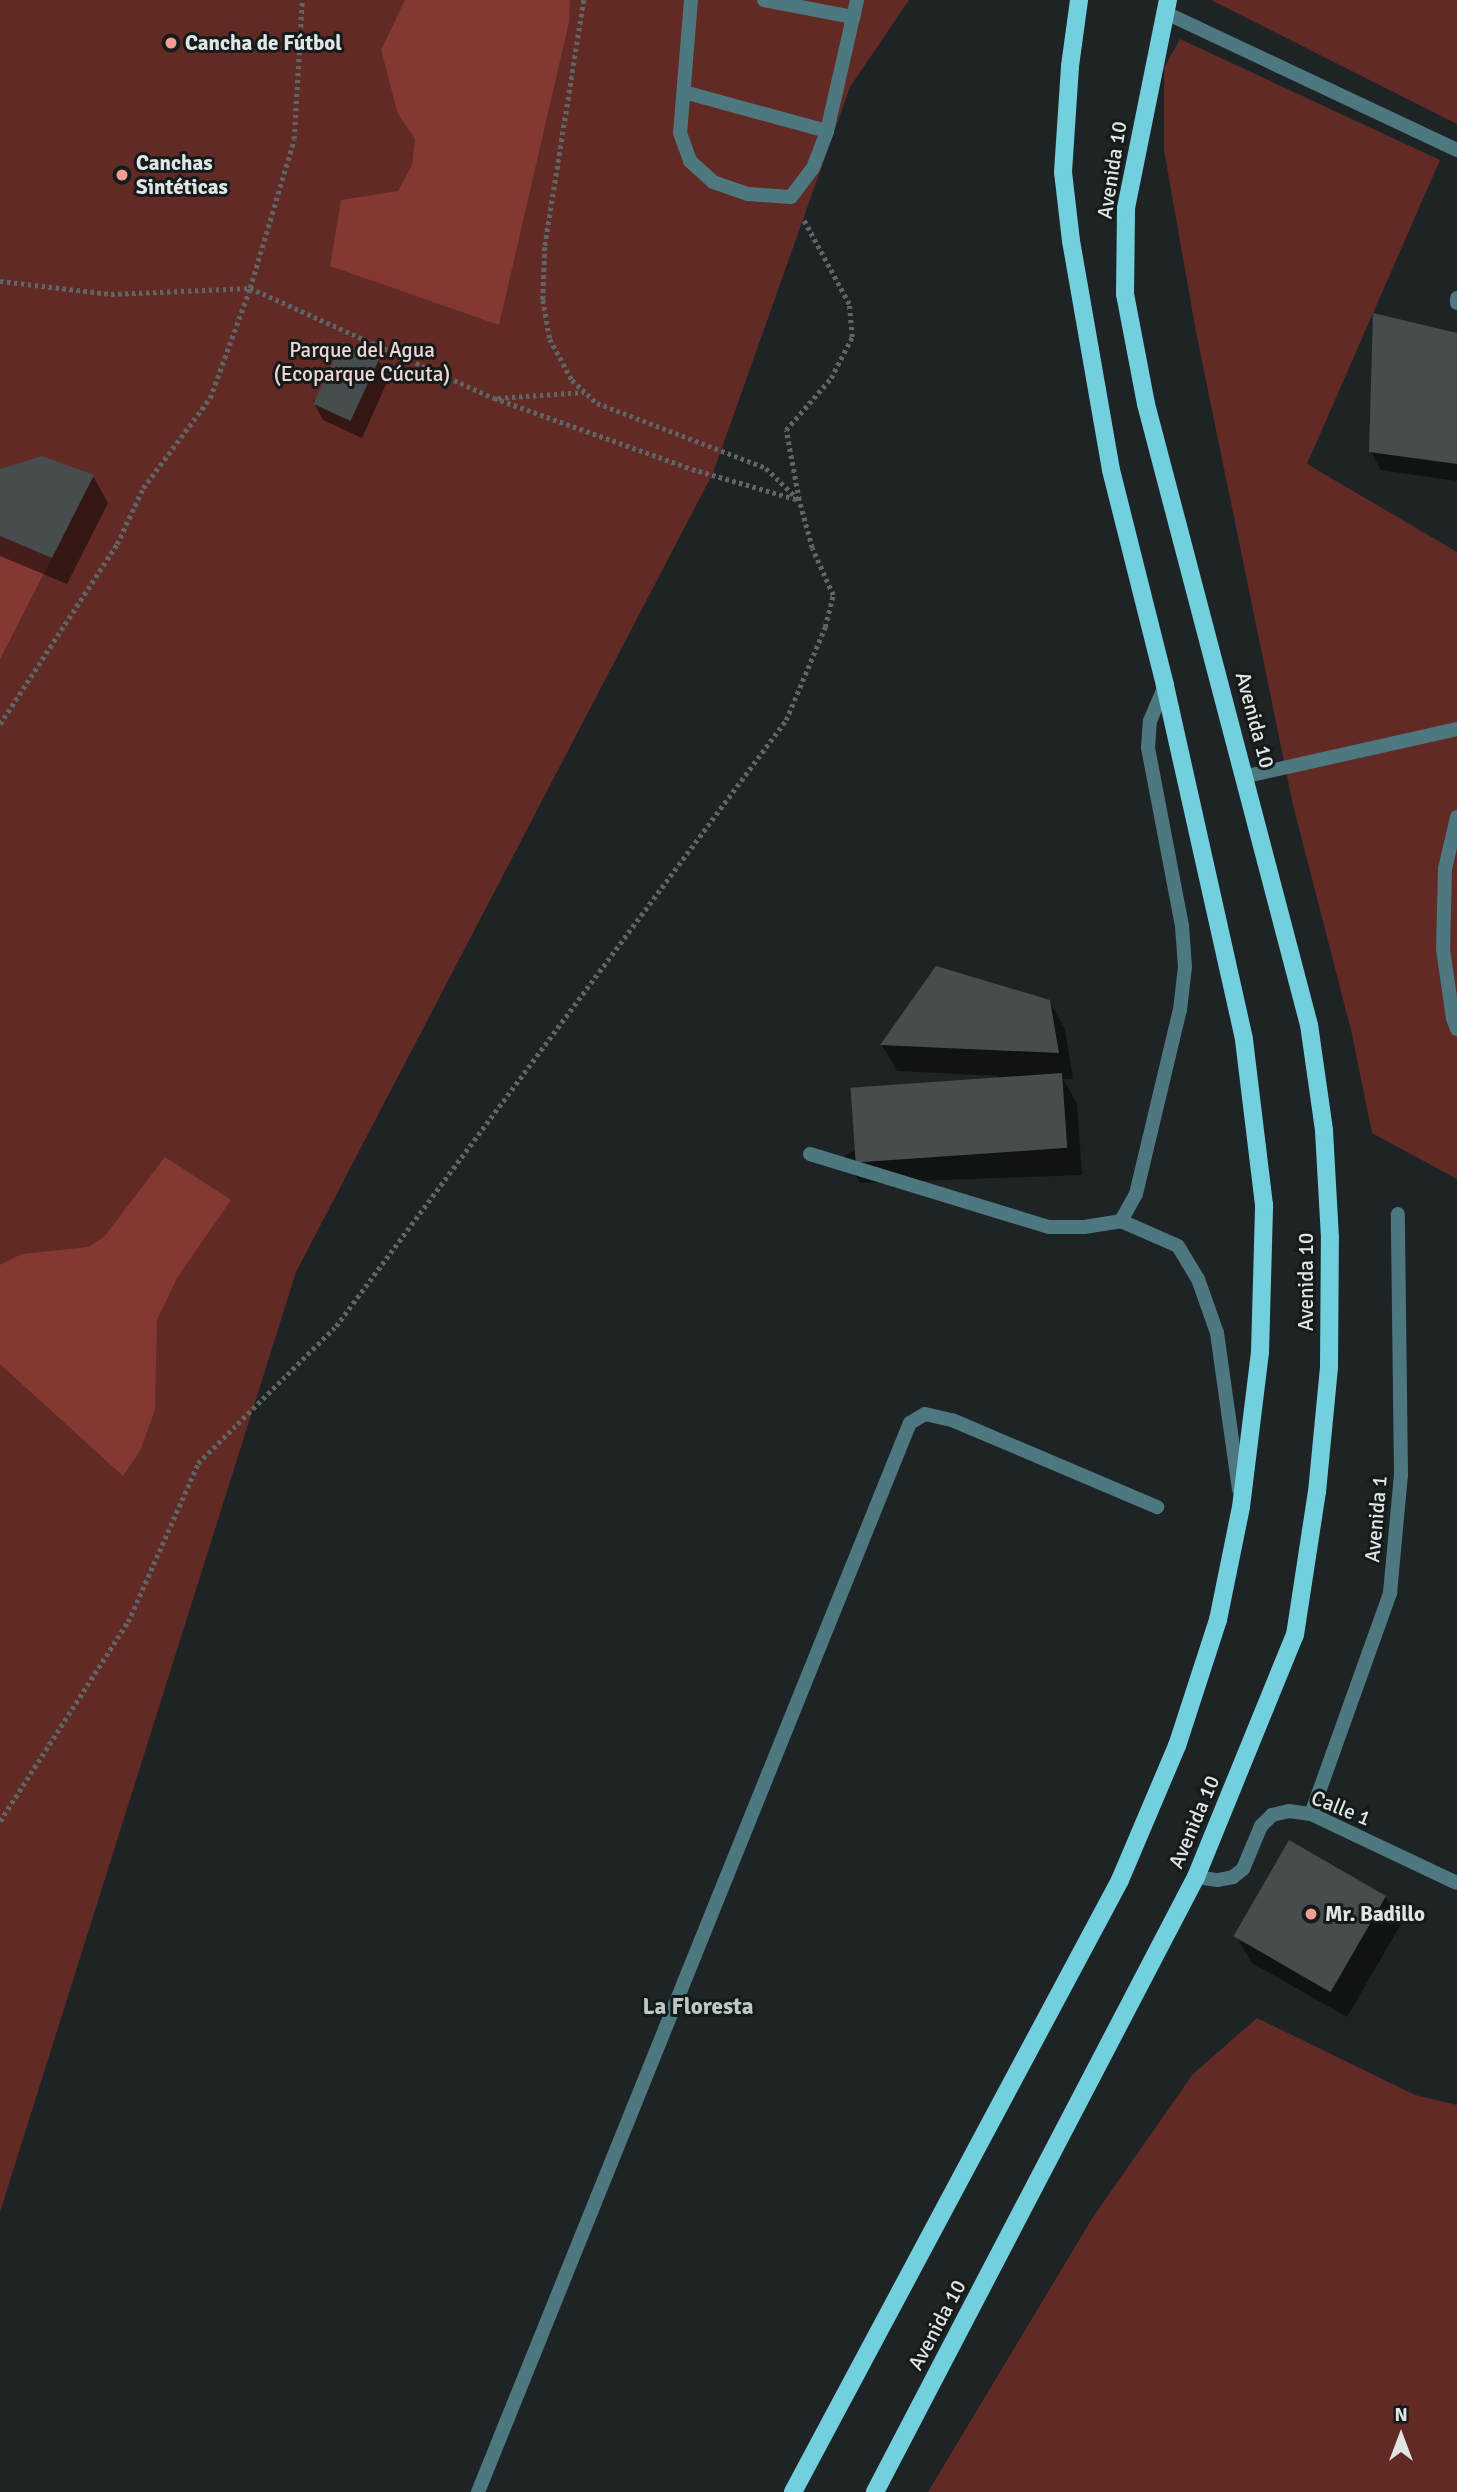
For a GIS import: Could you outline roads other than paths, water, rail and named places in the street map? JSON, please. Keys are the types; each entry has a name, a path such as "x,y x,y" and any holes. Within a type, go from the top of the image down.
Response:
{"main road":[{"name":"Avenida 10","path":"793,2492 1120,1880 1185,1721 1218,1620 1241,1507 1260,1352 1264,1206 1244,1039 1165,685 1111,470 1071,241 1063,172 1070,66 1079,0"},
{"name":"Avenida 10","path":"875,2492 1196,1877 1295,1635 1317,1492 1329,1367 1330,1238 1324,1130 1310,1025 1247,776 1146,404 1125,293 1126,208 1167,6"}],"street":[{"path":"691,0 680,133 690,161 713,182 748,194 791,197 813,168 827,131 857,0"},
{"path":"764,0 853,17"},
{"path":"1167,6 1457,150"},
{"path":"684,92 827,131"},
{"path":"1121,1221 1136,1194 1180,1010 1185,967 1182,926 1148,747 1150,721 1165,685"},
{"path":"1247,776 1457,729"},
{"path":"1457,817 1444,869 1443,949 1452,1018 1457,1029"},
{"path":"810,1154 1049,1227 1084,1227 1121,1221 1178,1246 1198,1279 1217,1333 1241,1507"},
{"name":"Avenida 1","path":"1311,1814 1390,1593 1401,1475 1398,1214"},
{"path":"478,2492 910,1423 925,1414 952,1420 1157,1507"},
{"name":"Calle 1","path":"1196,1877 1218,1880 1233,1877 1243,1869 1261,1826 1272,1815 1289,1811 1311,1814 1457,1883"}],"place":[{"name":"Cancha de Fútbol","path":"171,43"},
{"name":"Canchas Sintéticas","path":"122,175"},
{"name":"Mr. Badillo","path":"1311,1914"}],"district":[{"name":"La Floresta","path":"698,2007"}],"park label":[{"name":"Parque del Agua (Ecoparque Cúcuta)","path":"362,362"}]}
